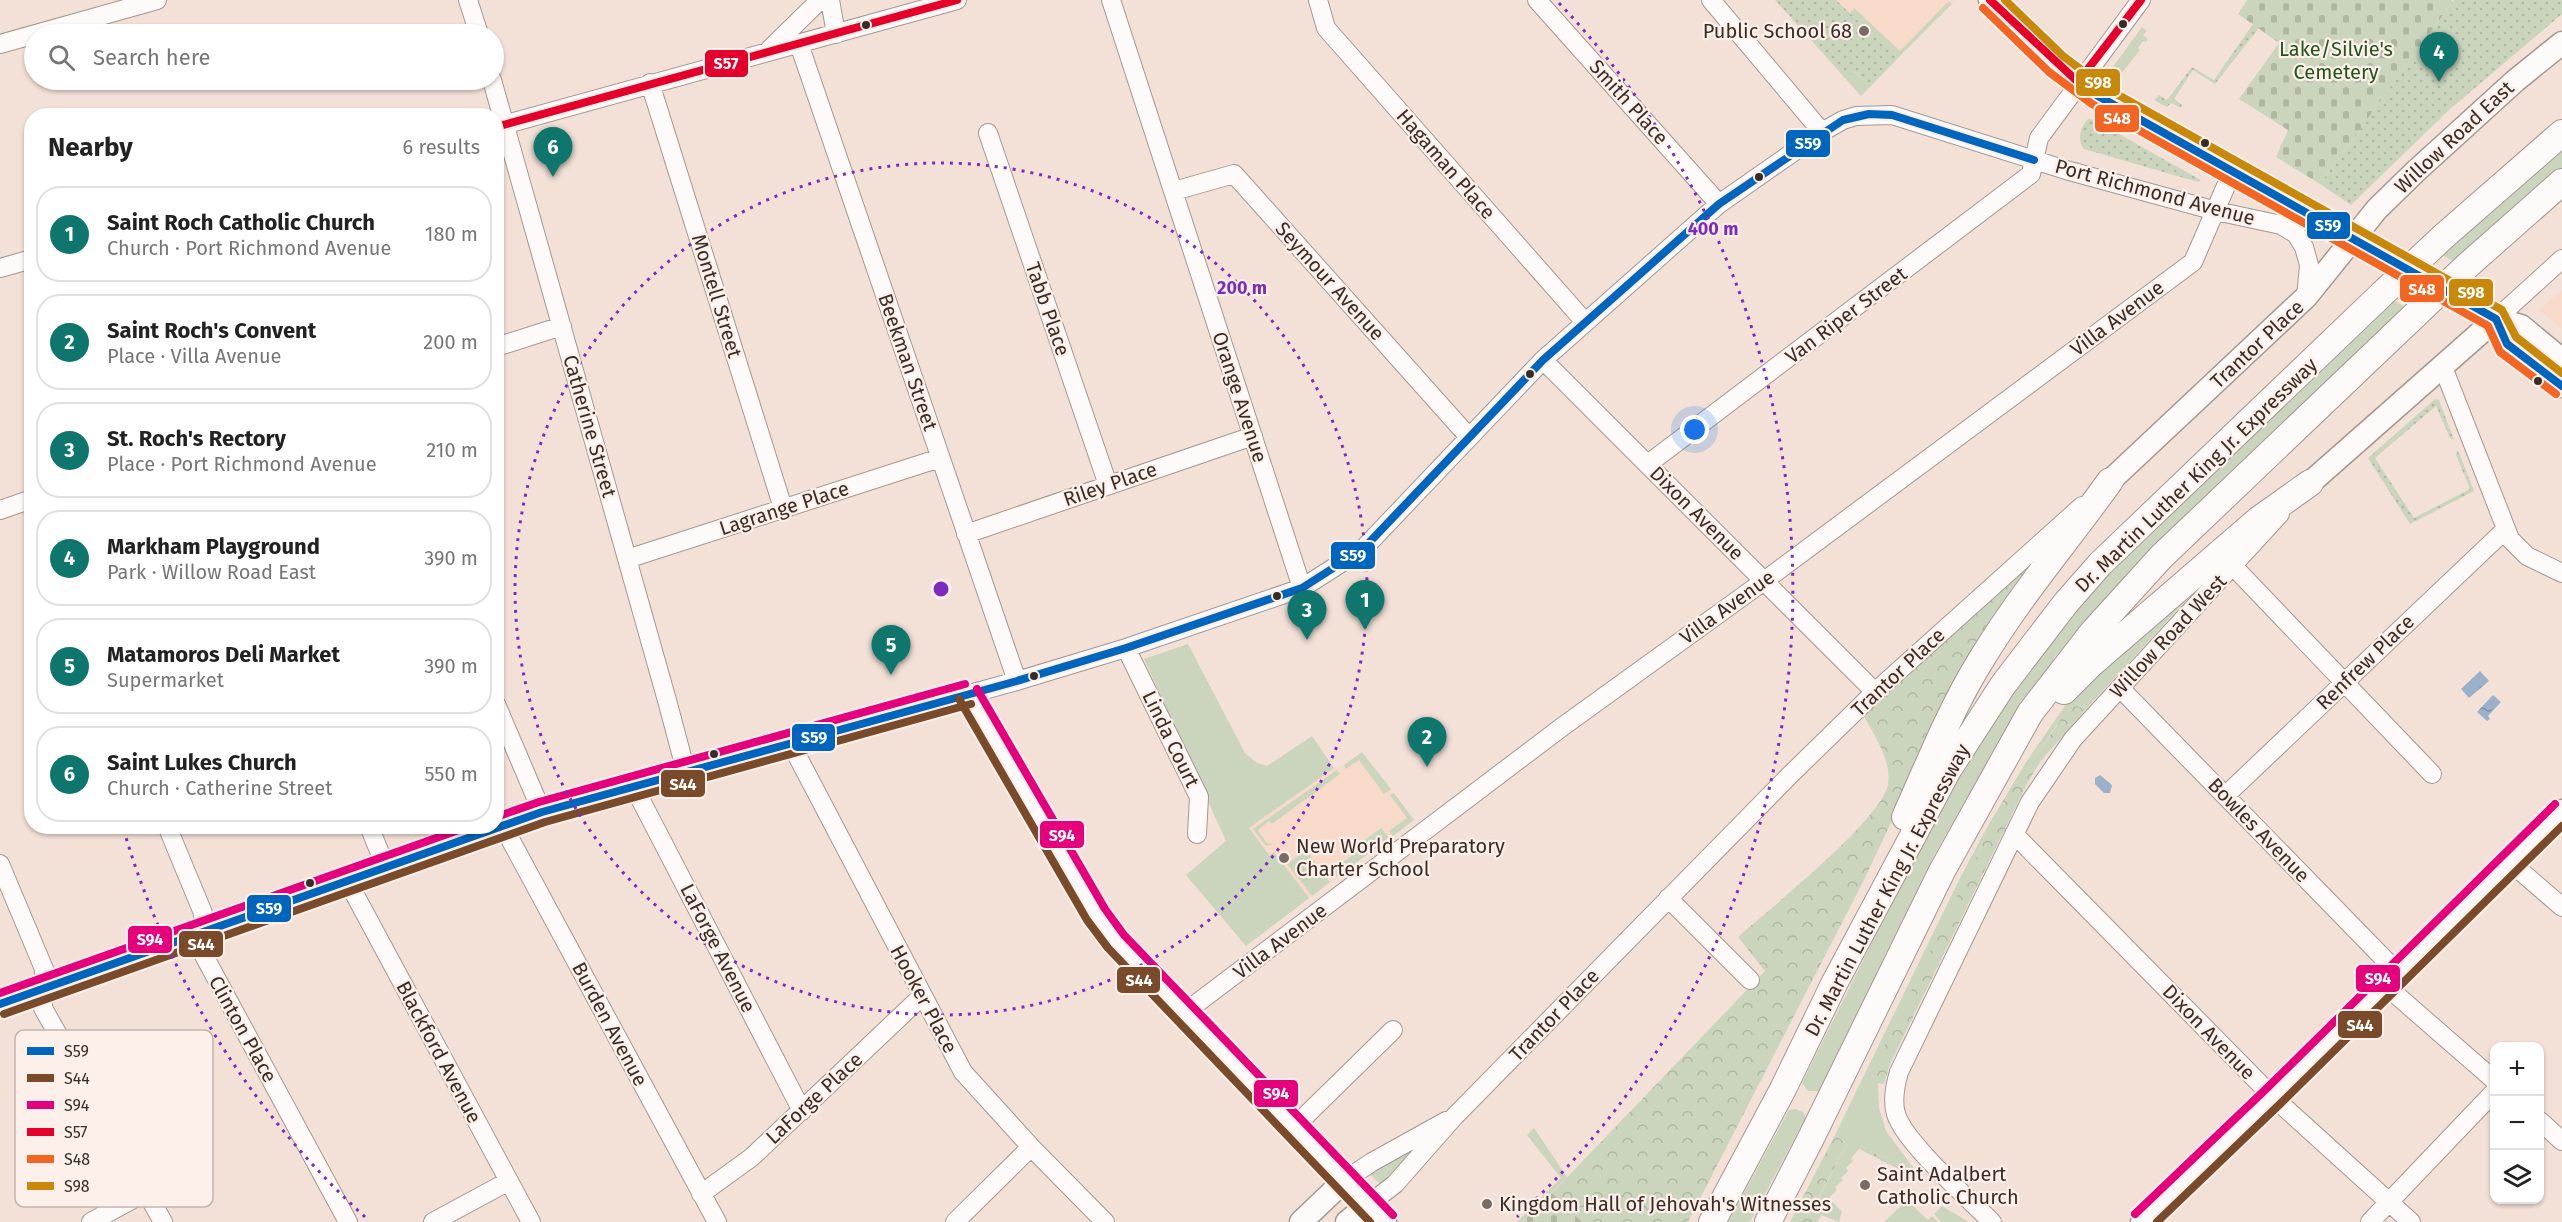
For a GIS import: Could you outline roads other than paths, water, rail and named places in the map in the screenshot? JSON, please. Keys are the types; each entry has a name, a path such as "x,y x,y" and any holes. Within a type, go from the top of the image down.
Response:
{"highway":[{"name":"Dr. Martin Luther King Jr. Expressway","path":"1712,1222 1776,1102 1835,982 1948,770 2002,685 2040,635 2100,564 2136,528 2444,236 2562,133"},
{"name":"Dr. Martin Luther King Jr. Expressway","path":"1768,1222 1937,881 2030,713 2126,594 2198,520 2467,266 2562,182"},
{"path":"1835,982 1872,890 1960,697 2023,596 2110,481"},
{"path":"1990,782 2074,679 2258,520 2310,483"}],"main road":[{"path":"1990,0 2078,82 2098,96 2496,319 2521,326 2562,360"},
{"name":"Willow Road East","path":"2354,240 2378,209 2416,171 2490,103 2562,43"},
{"name":"Trantor Place","path":"2110,481 2306,297 2354,240"},
{"path":"2496,319 2507,344 2562,386"},
{"name":"Willow Road West","path":"2310,483 2496,319"},
{"path":"2142,1222 2273,1097 2562,811"},
{"path":"1345,1180 1385,1222"},
{"name":"Trantor Place","path":"1301,1222 1345,1180"},
{"name":"Trantor Place","path":"1347,1222 1368,1205"}],"street":[{"path":"71,24 157,0"},
{"path":"468,0 475,24"},
{"path":"769,50 820,0"},
{"path":"830,0 836,34"},
{"path":"504,124 769,50 836,34 918,5 957,0"},
{"name":"Orange Avenue","path":"1111,0 1302,588"},
{"name":"Hagaman Place","path":"1318,0 1326,28 1585,322"},
{"name":"Smith Place","path":"1537,0 1719,204"},
{"path":"1711,0 1822,132"},
{"name":"Van Riper Street","path":"1648,464 2031,174 2039,138 2078,82 2141,0"},
{"path":"0,44 24,37"},
{"name":"Beekman Street","path":"800,44 1017,681"},
{"name":"Montell Street","path":"650,84 783,508"},
{"name":"Catherine Street","path":"494,90 498,108"},
{"name":"Port Richmond Avenue","path":"504,826 633,785 1017,681 1126,648 1302,588 1363,549 1385,528 1468,436 1543,360 1719,204 1822,132 1843,120 1856,116 1892,115 2034,160 2216,211 2272,222 2296,234 2304,247 2307,257 2306,297"},
{"name":"Tabb Place","path":"988,133 1108,485"},
{"name":"Catherine Street","path":"504,135 561,326 686,772"},
{"name":"Villa Avenue","path":"1184,1013 1562,727 1764,581 2193,262 2232,172"},
{"name":"Seymour Avenue","path":"1173,191 1234,174 1468,436"},
{"name":"Willow Road West","path":"2496,319 2562,259"},
{"path":"0,268 24,261"},
{"path":"504,344 561,326"},
{"name":"Dixon Avenue","path":"1543,360 1875,692"},
{"path":"2443,367 2510,539 2527,556 2562,573"},
{"name":"Riley Place","path":"966,534 1253,436"},
{"name":"Lagrange Place","path":"627,559 940,458"},
{"name":"Trantor Place","path":"1368,1205 1395,1184 1454,1117 1668,898 1875,692 2110,481"},
{"name":"Willow Road West","path":"1992,1222 1912,1141 1899,1121 1894,1100 1899,1072 2030,802 2058,759 2120,688 2310,483"},
{"path":"0,510 24,502"},
{"name":"Renfrew Place","path":"2226,795 2505,530"},
{"path":"2233,566 2432,774"},
{"name":"Linda Court","path":"1126,648 1199,796 1197,834"},
{"name":"Bowles Avenue","path":"2120,688 2226,795 2392,979 2490,1076"},
{"path":"968,694 1096,915 1116,942 1345,1180"},
{"path":"504,723 542,812"},
{"name":"Hooker Place","path":"791,744 963,1072 1031,1147 1104,1222"},
{"name":"LaForge Avenue","path":"633,785 802,1111"},
{"name":"Burden Avenue","path":"504,828 717,1222"},
{"name":"Clinton Place","path":"171,834 203,913 202,952 206,961 348,1222"},
{"path":"372,834 386,868"},
{"name":"Port Richmond Avenue","path":"0,1004 481,834"},
{"name":"Dixon Avenue","path":"2014,834 2273,1097 2411,1222"},
{"path":"2510,862 2562,908"},
{"path":"0,864 44,969 43,1008 55,1030"},
{"name":"Blackford Avenue","path":"348,882 531,1222"},
{"path":"1668,898 1750,980"},
{"name":"LaForge Place","path":"701,1194 752,1157 922,996"},
{"path":"1294,1127 1393,1030"},
{"path":"2370,1222 2490,1096"},
{"name":"Trantor Place","path":"1345,1180 1372,1162 1454,1117"},
{"path":"2544,1125 2562,1141"},
{"path":"955,1222 1031,1147"},
{"path":"433,1222 509,1181"},
{"path":"91,1222 118,1207"},
{"path":"154,1207 163,1222"}],"water":[{"path":"2480,671 2489,681 2469,698 2461,689"},
{"path":"2493,695 2501,702 2488,716 2490,719 2487,721 2477,712"},
{"path":"2100,775 2112,785 2110,793 2104,793 2095,784 2095,778"}],"place":[{"name":"Public School 68","path":"1864,31"},
{"name":"Markham Playground","path":"2439,82"},
{"name":"Saint Lukes Church","path":"553,177"},
{"name":"Saint Roch Catholic Church","path":"1365,630"},
{"name":"St. Roch's Rectory","path":"1307,640"},
{"name":"Matamoros Deli Market","path":"891,675"},
{"name":"Saint Roch's Convent","path":"1427,767"},
{"name":"New World Preparatory Charter School","path":"1284,858"},
{"name":"Saint Adalbert Catholic Church","path":"1865,1185"},
{"name":"Kingdom Hall of Jehovah's Witnesses","path":"1487,1204"}],"park label":[{"name":"Lake/Silvie's Cemetery","path":"2336,60"}]}
